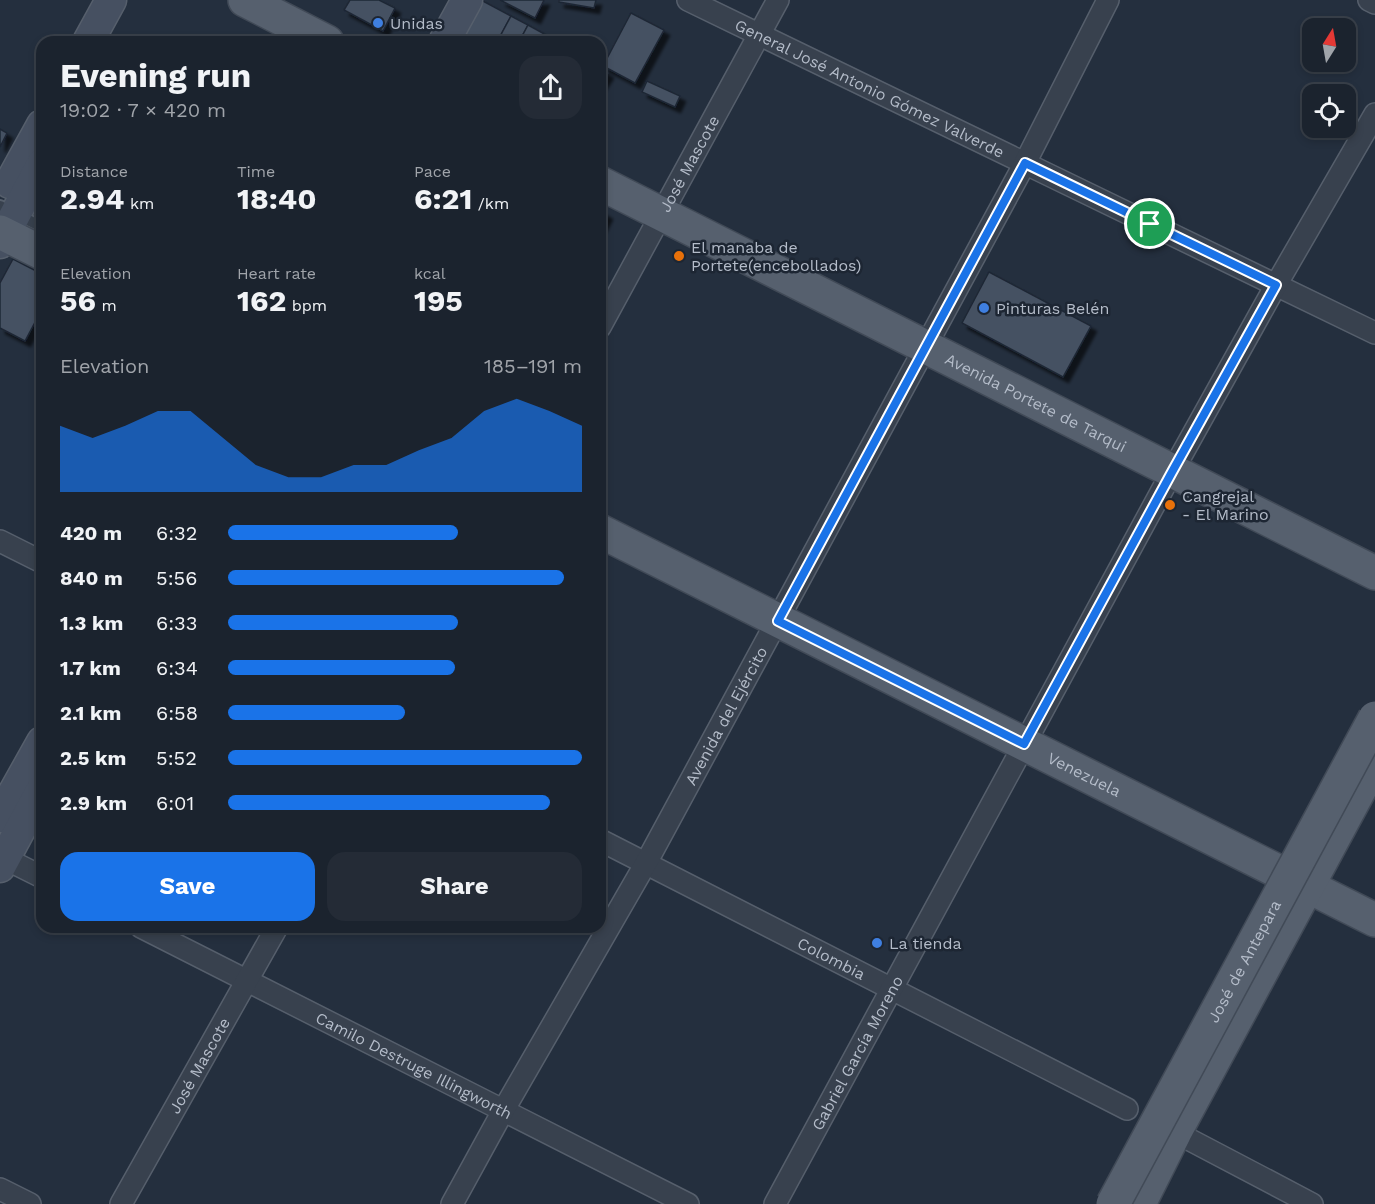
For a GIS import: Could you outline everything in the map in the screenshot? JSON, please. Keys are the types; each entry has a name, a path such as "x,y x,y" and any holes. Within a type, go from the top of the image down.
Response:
{"main road":[{"path":"91,36 111,0"},
{"path":"111,36 130,0"},
{"path":"245,0 315,36"},
{"path":"428,36 448,0"},
{"path":"447,36 467,0"},
{"path":"3,222 36,140"},
{"path":"3,222 36,174"},
{"name":"Avenida Portete de Tarqui","path":"606,186 1375,573"},
{"path":"3,222 36,248"},
{"name":"Venezuela","path":"606,534 1375,920"},
{"name":"José de Antepara","path":"1113,1204 1375,718"},
{"path":"0,817 36,752"},
{"name":"José de Antepara","path":"1139,1204 1175,1132 1375,761"},
{"path":"2,860 36,800"}],"street":[{"name":"General José Antonio Gómez Valverde","path":"688,0 1375,333"},
{"name":"José Mascote","path":"606,316 778,0"},
{"name":"Avenida del Ejército","path":"606,932 646,863 926,347 1025,163 1108,0"},
{"path":"1370,0 1375,3"},
{"name":"Gabriel García Moreno","path":"775,1204 1172,472 1375,114"},
{"path":"0,541 36,559"},
{"name":"Colombia","path":"606,843 1126,1109"},
{"path":"2,860 36,874"},
{"name":"Camilo Destruge Illingworth","path":"153,933 688,1204"},
{"name":"José Mascote","path":"121,1204 274,933"},
{"name":"Avenida del Ejército","path":"452,1204 503,1110 605,933"},
{"path":"1175,1132 1312,1204"},
{"path":"0,1189 30,1204"}],"lane":[{"path":"3,222 36,226"}],"building":[{"path":"350,0 379,0 395,8 383,31 344,10"},
{"path":"481,0 511,16 500,36 454,36"},
{"path":"500,0 544,0 535,18"},
{"path":"559,0 596,0 594,8 559,2"},
{"path":"631,13 664,30 635,83 606,68 606,60"},
{"path":"511,16 528,25 522,36 500,36"},
{"path":"528,25 548,36 522,36"},
{"path":"647,81 680,96 675,107 642,92"},
{"path":"0,129 7,133 0,147"},
{"path":"13,259 36,271 36,320 25,341 0,328 0,283"},
{"path":"989,272 1091,326 1063,377 962,323"}],"place":[{"name":"Unidas","path":"378,23"},
{"name":"El manaba de Portete(encebollados)","path":"679,256"},
{"name":"Pinturas Belén","path":"984,308"},
{"name":"Cangrejal - El Marino","path":"1170,505"},
{"name":"La tienda","path":"877,943"}],"route":[{"path":"1025,163 1150,224 1276,285 1024,744 778,621 1025,163"}]}
